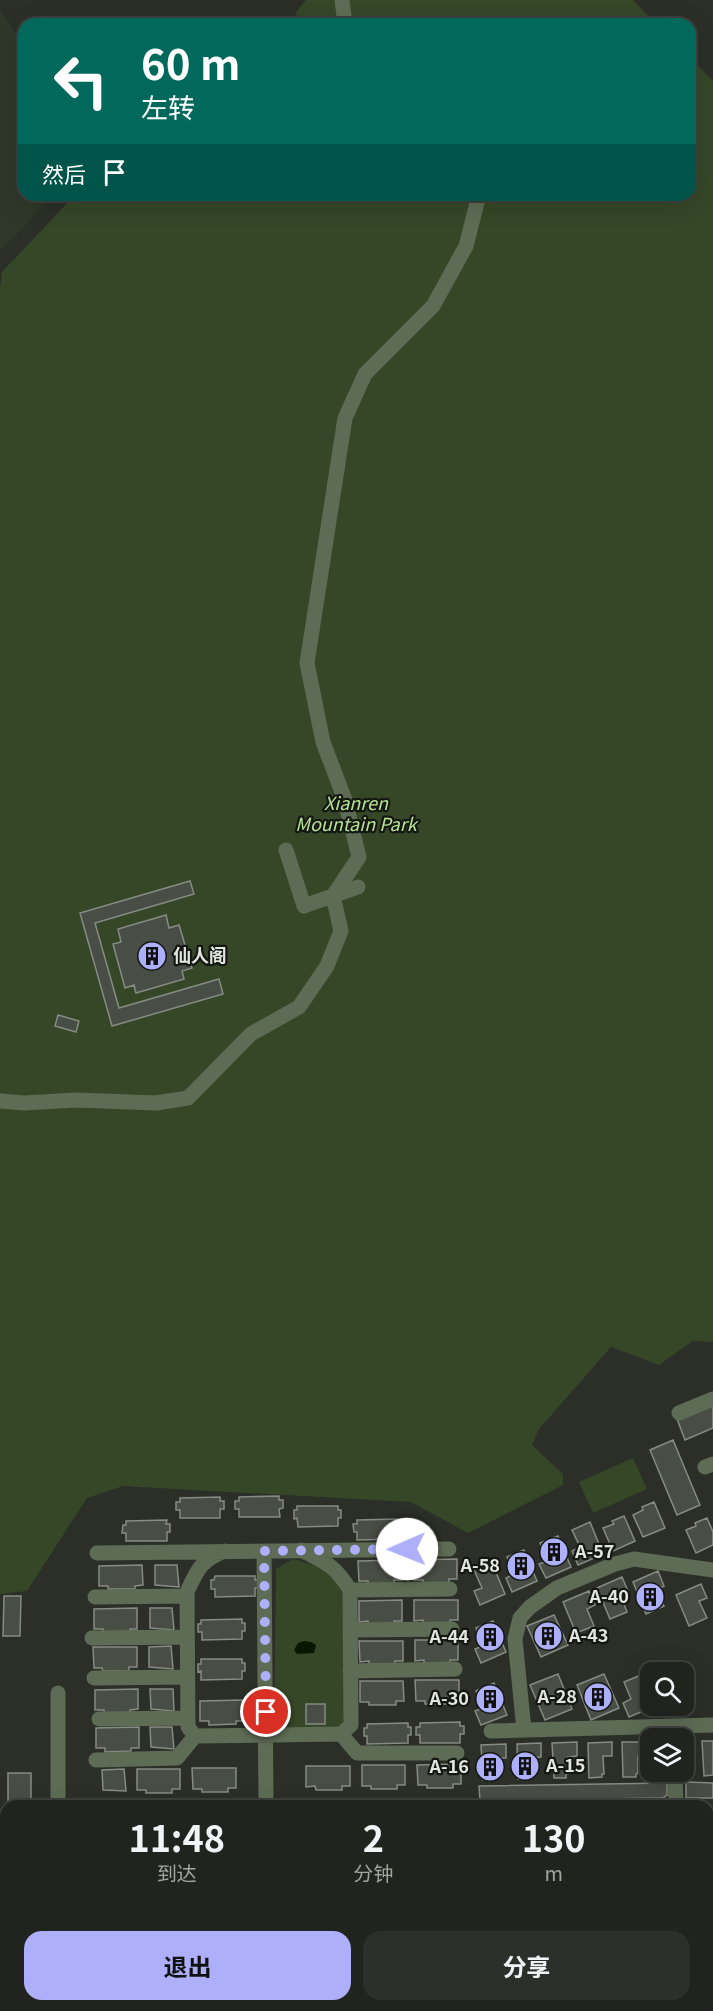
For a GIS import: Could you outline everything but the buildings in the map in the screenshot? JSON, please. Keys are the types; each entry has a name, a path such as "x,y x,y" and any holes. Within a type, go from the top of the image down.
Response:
{"street":[{"path":"342,0 344,18"},
{"path":"0,1101 24,1103 76,1100 156,1104 188,1098 251,1034 298,1007 327,966 341,931 333,896 359,857 345,800 323,741 307,663 345,418 365,374 433,306 466,246 477,201"},
{"path":"286,850 304,906 358,887"},
{"path":"679,1413 713,1399"},
{"path":"97,1553 449,1549"},
{"path":"96,1760 177,1758 195,1736 341,1734 351,1725 350,1590 339,1573 301,1550"},
{"path":"195,1736 188,1727 187,1718 186,1596 196,1573 208,1557 225,1551"},
{"path":"264,1551 266,1800"},
{"path":"524,1730 515,1639 520,1618 530,1606 557,1588 615,1564 634,1559 713,1570"},
{"path":"350,1590 450,1589"},
{"path":"95,1597 186,1596"},
{"path":"350,1630 452,1629"},
{"path":"92,1638 187,1637"},
{"path":"350,1671 455,1669"},
{"path":"94,1678 187,1677"},
{"path":"58,1693 58,1800"},
{"path":"99,1719 187,1718"},
{"path":"694,1728 713,1725"},
{"path":"491,1731 640,1732"},
{"path":"341,1734 357,1753 457,1753"},
{"path":"675,1782 676,1800"}],"shaded area":[{"path":"0,9 18,37 18,201 47,201 0,251"},
{"path":"304,1641 316,1645 314,1653 297,1654 294,1650 298,1643"}],"green space":[{"path":"306,0 633,0 650,18 296,18 296,12"},
{"name":"Xianren Mountain Park","path":"696,64 713,81 713,1342 693,1341 659,1365 611,1347 539,1429 532,1445 563,1474 563,1485 468,1533 411,1502 123,1486 87,1498 27,1591 0,1594 0,288 2,272 69,201 696,201"},
{"path":"633,1458 647,1489 593,1513 579,1482"},
{"path":"293,1559 317,1566 332,1576 344,1596 344,1727 274,1727 276,1569"}],"place":[{"name":"仙人阁","path":"152,956"},
{"name":"A-57","path":"554,1552"},
{"name":"A-58","path":"521,1566"},
{"name":"A-40","path":"650,1597"},
{"name":"A-43","path":"548,1636"},
{"name":"A-44","path":"490,1637"},
{"name":"A-28","path":"598,1697"},
{"name":"A-30","path":"490,1699"},
{"name":"A-15","path":"525,1766"},
{"name":"A-16","path":"490,1767"}],"route":[{"path":"266,1712 264,1551 407,1549"}]}
